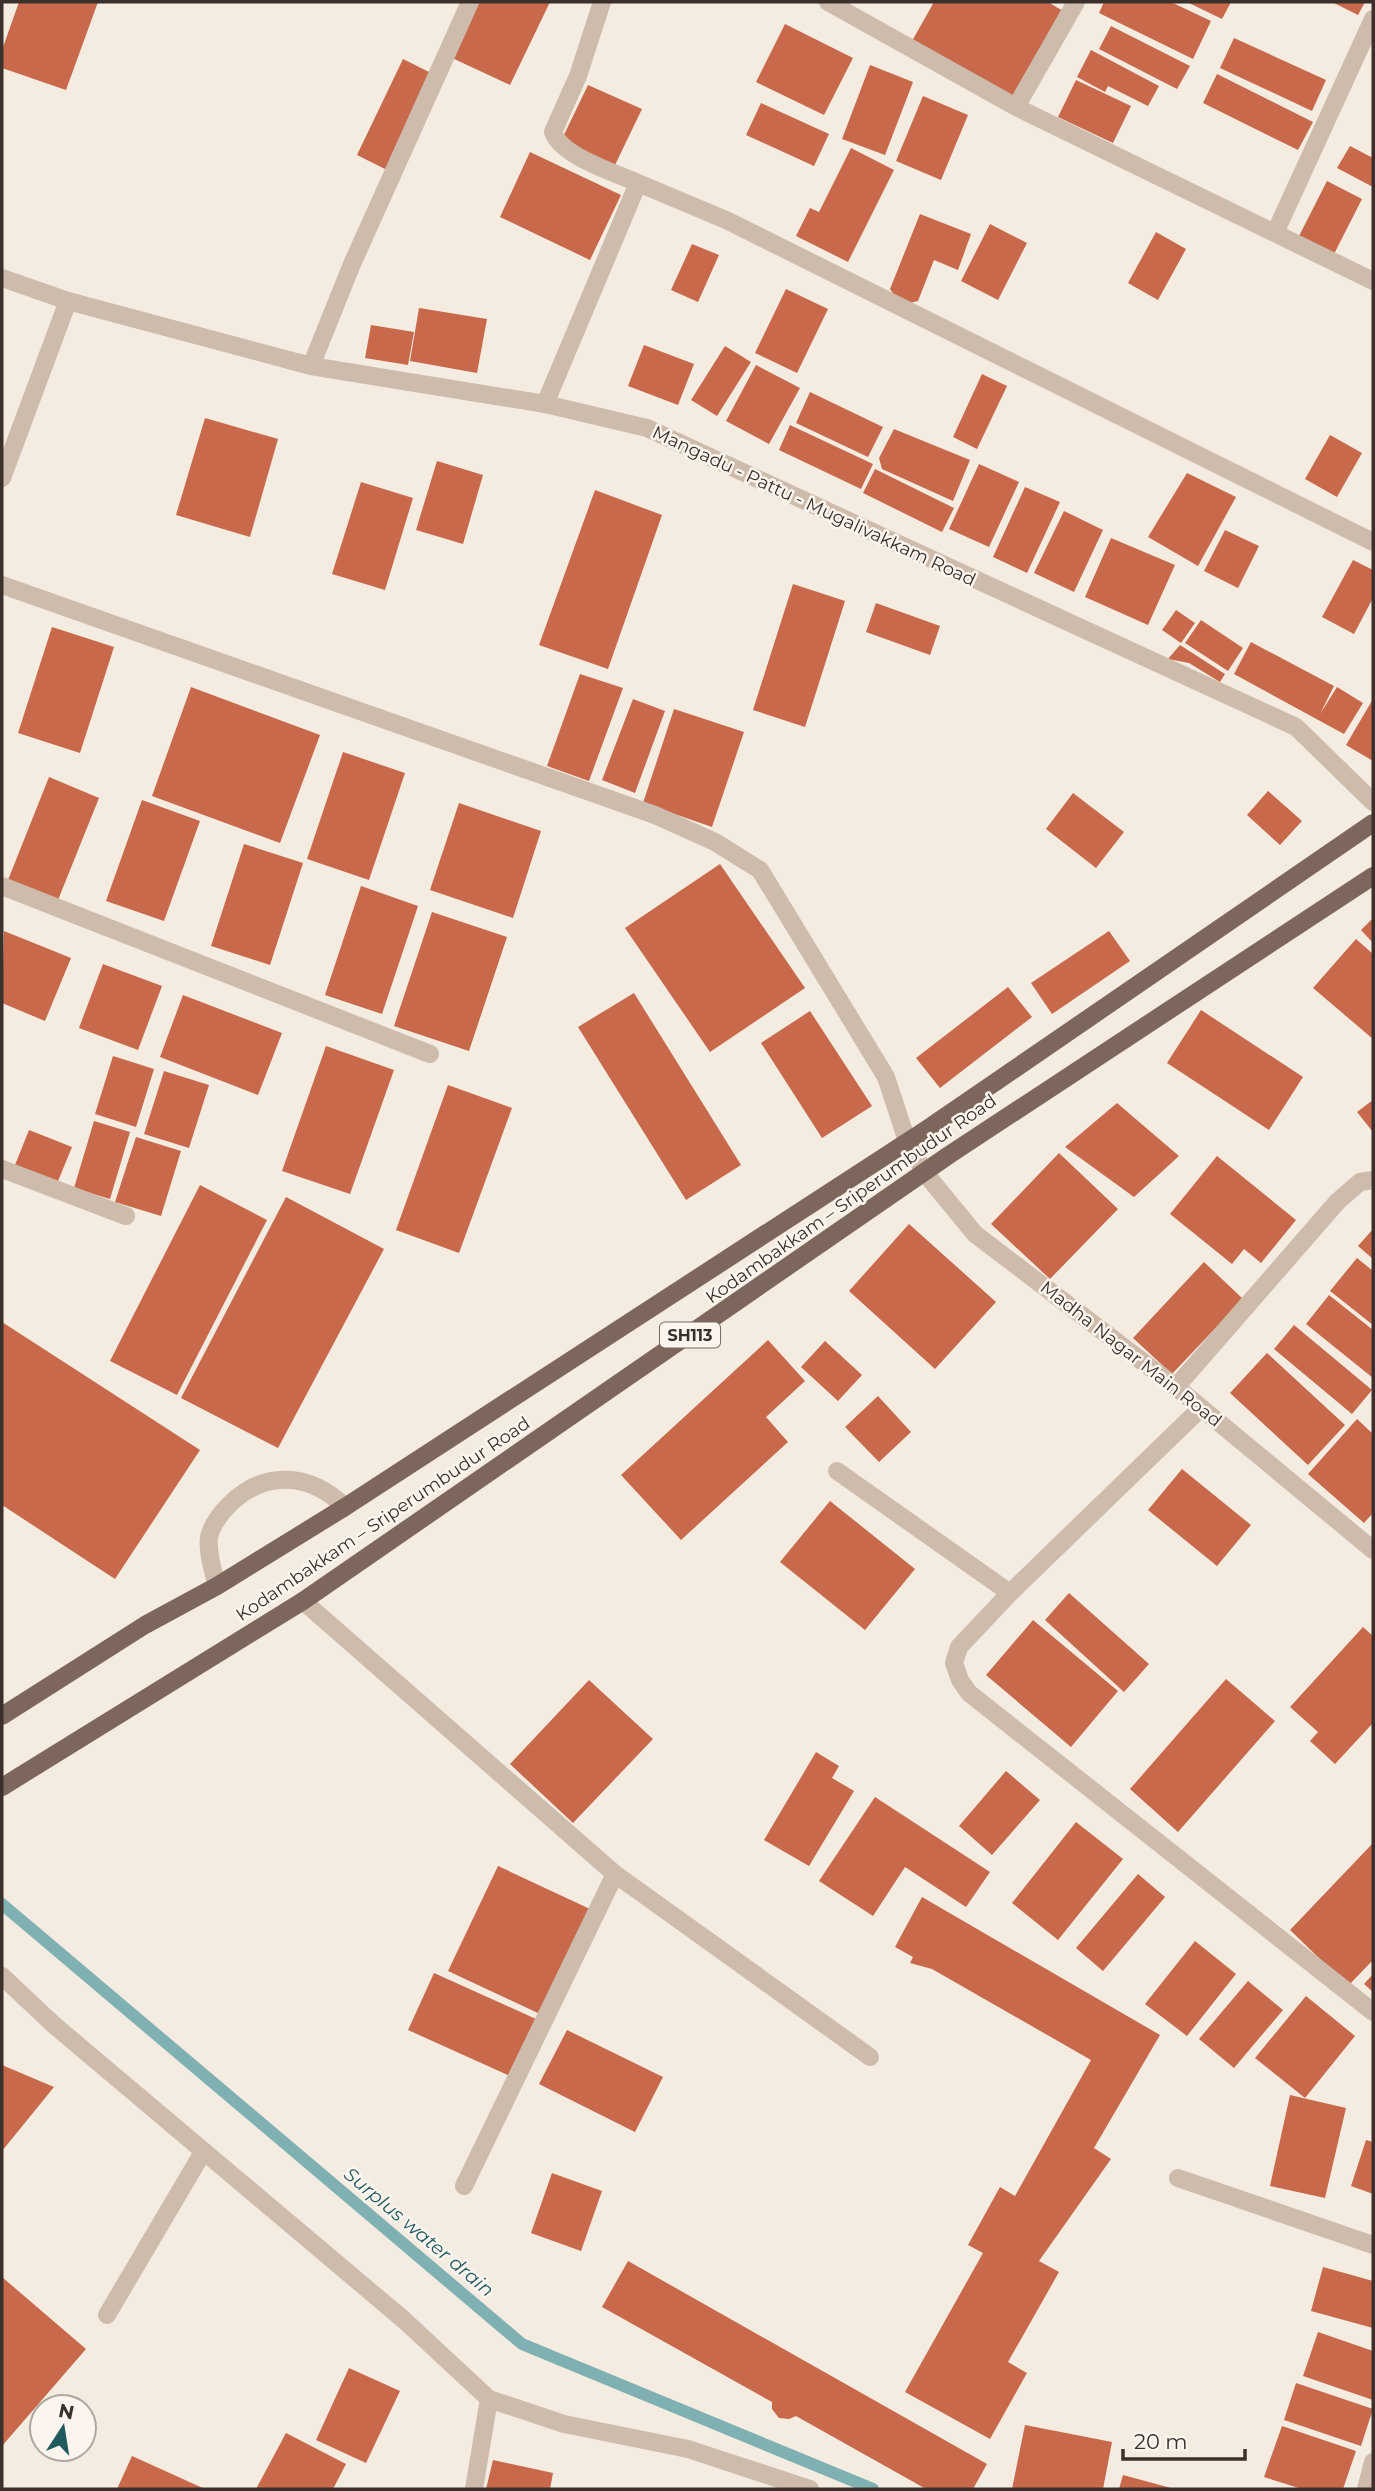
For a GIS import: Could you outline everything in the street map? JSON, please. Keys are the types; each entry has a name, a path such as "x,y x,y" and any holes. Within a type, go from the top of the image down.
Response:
{"main road":[{"name":"Kodambakkam – Sriperumbudur Road","path":"2,1716 145,1625 217,1586 345,1507 907,1141 1373,823"},
{"name":"Kodambakkam – Sriperumbudur Road","path":"2,1787 303,1601 925,1173 1373,876"}],"street":[{"path":"311,366 352,264 470,2"},
{"path":"602,2 578,76 553,132 560,145 573,154 726,220 1373,542"},
{"path":"828,2 1016,107 1373,281"},
{"path":"1016,107 1076,2"},
{"path":"1275,233 1373,19"},
{"path":"545,404 638,183"},
{"name":"Mangadu - Pattu - Mugalivakkam Road","path":"2,278 68,300 311,366 545,404 647,429 1296,727 1373,803"},
{"path":"2,478 68,300"},
{"name":"Madha Nagar Main Road","path":"2,585 655,814 715,842 761,870 886,1077 907,1141 925,1173 975,1234 1176,1387 1373,1550"},
{"path":"2,886 430,1054"},
{"path":"2,1169 126,1216"},
{"path":"1176,1387 1338,1201 1360,1182 1373,1180"},
{"path":"1201,1408 1010,1593 959,1647 954,1663 968,1693 1373,2012"},
{"path":"836,1471 1010,1593"},
{"path":"217,1586 209,1537 219,1516 246,1488 279,1479 311,1483 330,1492 345,1507"},
{"path":"303,1601 615,1874 870,2057"},
{"path":"464,2186 615,1874"},
{"path":"2,1976 54,2025 404,2320 489,2399 564,2424 688,2449 810,2489"},
{"path":"107,2315 203,2152"},
{"path":"1178,2178 1373,2245"},
{"path":"474,2489 489,2399"},
{"path":"1366,2489 1373,2462"}],"building":[{"path":"19,2 98,2 66,90 2,68 2,50"},
{"path":"477,2 550,2 510,85 450,57"},
{"path":"934,2 1048,2 1063,11 1012,99 912,41"},
{"path":"1104,2 1171,2 1211,21 1193,59 1099,13"},
{"path":"1187,2 1231,2 1222,19"},
{"path":"1332,2 1365,2 1358,15"},
{"path":"785,24 853,58 824,115 756,82"},
{"path":"1111,26 1190,66 1177,89 1099,49"},
{"path":"1234,38 1326,80 1312,111 1220,68"},
{"path":"1091,50 1159,86 1148,106 1108,86 1105,92 1077,77"},
{"path":"403,59 435,75 389,171 357,155"},
{"path":"870,65 913,82 885,155 842,139"},
{"path":"1217,74 1313,122 1298,150 1203,103"},
{"path":"1076,80 1131,106 1113,143 1058,117"},
{"path":"588,85 642,109 615,165 561,141"},
{"path":"923,96 968,115 941,180 896,161"},
{"path":"761,103 829,134 814,166 746,135"},
{"path":"1350,146 1373,158 1373,187 1337,168"},
{"path":"851,148 894,170 848,262 796,236 810,208 819,212"},
{"path":"530,152 621,195 590,260 500,217"},
{"path":"1327,181 1362,199 1333,256 1298,238"},
{"path":"920,214 971,234 958,270 934,260 918,301 910,303 895,296 890,289"},
{"path":"990,224 1027,243 998,300 961,281"},
{"path":"1156,232 1186,249 1158,300 1128,283"},
{"path":"692,244 719,255 698,302 671,290"},
{"path":"786,289 828,309 797,373 755,353"},
{"path":"419,308 487,319 477,373 410,361"},
{"path":"371,325 414,332 408,365 365,358"},
{"path":"644,345 694,364 678,405 628,386"},
{"path":"725,346 751,362 717,416 691,400"},
{"path":"756,365 800,388 769,444 726,421"},
{"path":"982,374 1007,386 977,449 953,437"},
{"path":"810,392 883,427 868,457 796,423"},
{"path":"205,418 278,439 250,537 176,515"},
{"path":"790,425 873,464 861,489 779,450"},
{"path":"894,429 970,460 953,501 882,469 879,458"},
{"path":"1330,435 1362,453 1337,497 1305,479"},
{"path":"437,461 483,475 463,544 416,530"},
{"path":"979,464 1019,482 989,547 949,529"},
{"path":"875,469 954,508 942,532 863,493"},
{"path":"1187,473 1236,497 1198,566 1148,537"},
{"path":"361,482 413,498 385,590 332,574"},
{"path":"1025,487 1060,502 1027,573 993,557"},
{"path":"595,490 662,515 608,669 539,645"},
{"path":"1064,511 1103,530 1074,592 1034,573"},
{"path":"1225,530 1259,546 1238,588 1204,571"},
{"path":"1111,538 1175,565 1148,625 1085,597"},
{"path":"1353,560 1373,570 1373,598 1354,634 1322,617"},
{"path":"793,584 845,601 805,727 753,710"},
{"path":"876,603 940,626 930,655 866,632"},
{"path":"1176,610 1195,623 1181,643 1162,630"},
{"path":"1201,620 1243,648 1228,671 1185,643"},
{"path":"52,627 114,647 80,753 18,733"},
{"path":"1251,642 1334,686 1320,714 1337,687 1363,703 1344,734 1234,674"},
{"path":"1180,645 1225,674 1220,682 1189,663 1168,659"},
{"path":"580,674 623,688 589,781 547,766"},
{"path":"191,687 320,735 280,843 152,796"},
{"path":"633,699 665,711 635,793 602,780"},
{"path":"1373,699 1373,761 1346,745"},
{"path":"674,709 744,732 712,827 643,803"},
{"path":"343,752 405,773 369,880 307,859"},
{"path":"49,777 99,798 58,900 8,880"},
{"path":"1268,791 1302,821 1280,845 1247,815"},
{"path":"1073,793 1124,832 1096,868 1046,829"},
{"path":"142,800 200,821 164,921 106,901"},
{"path":"459,803 541,831 513,918 430,890"},
{"path":"244,844 303,863 270,965 211,946"},
{"path":"720,864 805,988 710,1052 625,928"},
{"path":"361,886 418,906 382,1014 325,995"},
{"path":"432,912 507,937 469,1051 394,1026"},
{"path":"1373,918 1373,943 1361,930"},
{"path":"4,931 71,958 45,1021 2,1003"},
{"path":"1109,931 1130,961 1052,1014 1031,983"},
{"path":"1356,939 1373,954 1373,1039 1313,988"},
{"path":"103,964 162,986 138,1050 79,1028"},
{"path":"1008,987 1032,1017 940,1088 916,1058"},
{"path":"634,993 741,1165 686,1200 578,1027"},
{"path":"183,995 282,1033 258,1095 160,1057"},
{"path":"1201,1010 1303,1077 1269,1130 1167,1063"},
{"path":"810,1011 872,1106 822,1138 761,1043"},
{"path":"326,1046 394,1070 350,1194 282,1171"},
{"path":"113,1056 154,1069 136,1127 95,1114"},
{"path":"164,1071 209,1085 189,1148 144,1134"},
{"path":"448,1085 512,1108 459,1253 396,1230"},
{"path":"1373,1100 1373,1132 1357,1112"},
{"path":"1117,1103 1179,1156 1134,1197 1065,1147"},
{"path":"94,1121 130,1132 110,1199 74,1188"},
{"path":"29,1130 72,1147 56,1186 13,1170"},
{"path":"136,1137 181,1151 161,1216 115,1202"},
{"path":"1059,1153 1118,1209 1050,1279 991,1224"},
{"path":"1217,1156 1296,1220 1261,1263 1244,1249 1232,1264 1170,1214"},
{"path":"200,1185 267,1220 177,1395 110,1361"},
{"path":"286,1197 384,1249 278,1448 181,1398"},
{"path":"909,1224 996,1302 935,1369 849,1291"},
{"path":"1373,1229 1373,1259 1358,1246"},
{"path":"1357,1258 1373,1271 1373,1325 1330,1291"},
{"path":"1204,1262 1243,1299 1172,1374 1133,1338"},
{"path":"1329,1295 1373,1330 1373,1378 1306,1324"},
{"path":"2,1322 200,1450 115,1579 2,1505"},
{"path":"1294,1325 1372,1390 1352,1414 1274,1349"},
{"path":"768,1340 805,1381 766,1417 788,1442 681,1540 621,1475"},
{"path":"825,1341 862,1375 838,1401 801,1367"},
{"path":"1267,1353 1345,1425 1308,1465 1230,1393"},
{"path":"878,1396 911,1432 879,1462 845,1427"},
{"path":"1357,1419 1373,1434 1373,1513 1364,1523 1308,1474"},
{"path":"1182,1469 1251,1525 1217,1566 1148,1510"},
{"path":"830,1501 915,1569 865,1630 780,1562"},
{"path":"1069,1593 1149,1664 1124,1692 1045,1620"},
{"path":"1033,1620 1118,1691 1071,1747 986,1675"},
{"path":"1363,1627 1373,1636 1373,1723 1335,1764 1310,1741 1318,1732 1290,1707"},
{"path":"1226,1679 1275,1721 1178,1832 1130,1789"},
{"path":"589,1680 653,1739 573,1823 510,1764"},
{"path":"816,1752 839,1766 832,1778 854,1791 809,1866 764,1840"},
{"path":"1006,1771 1040,1800 992,1855 959,1826"},
{"path":"875,1797 990,1872 966,1907 905,1867 873,1916 819,1881"},
{"path":"1076,1822 1123,1859 1058,1940 1012,1903"},
{"path":"1373,1843 1373,1960 1348,1986 1290,1930"},
{"path":"498,1866 590,1909 540,2014 448,1971"},
{"path":"1138,1874 1165,1897 1103,1971 1076,1948"},
{"path":"922,1897 1160,2035 1094,2148 1111,2159 1039,2261 1059,2272 1008,2362 1027,2373 990,2439 905,2392 983,2253 968,2245 1000,2187 1015,2196 1091,2060 932,1969 910,1963 913,1957 895,1947"},
{"path":"1195,1941 1236,1974 1187,2036 1145,2004"},
{"path":"434,1973 536,2019 510,2076 408,2030"},
{"path":"1373,1974 1373,1992 1364,1984"},
{"path":"1248,1981 1283,2010 1234,2068 1199,2039"},
{"path":"1306,1996 1355,2036 1305,2098 1255,2058"},
{"path":"567,2030 663,2077 635,2132 539,2084"},
{"path":"2,2065 54,2087 2,2151"},
{"path":"1290,2095 1346,2108 1325,2198 1270,2186"},
{"path":"1366,2140 1373,2142 1373,2194 1351,2186"},
{"path":"552,2173 602,2191 581,2251 531,2233"},
{"path":"628,2261 987,2464 973,2489 926,2489 796,2416 789,2419 779,2418 772,2409 772,2402 602,2307"},
{"path":"1323,2267 1373,2281 1373,2328 1311,2311"},
{"path":"2,2277 86,2349 48,2393 28,2393 28,2416 2,2446"},
{"path":"1318,2332 1373,2351 1373,2400 1303,2376"},
{"path":"349,2368 400,2391 366,2463 316,2440"},
{"path":"1296,2383 1373,2409 1361,2446 1284,2420"},
{"path":"1025,2425 1112,2442 1103,2489 1012,2489"},
{"path":"1282,2426 1356,2451 1343,2489 1302,2489 1264,2477"},
{"path":"286,2433 346,2464 333,2489 256,2489"},
{"path":"132,2456 205,2489 117,2489"},
{"path":"493,2460 553,2473 550,2489 486,2489"},
{"path":"1123,2475 1171,2488 1171,2489 1119,2489"}],"waterway":[{"name":"Surplus water drain","path":"2,1904 522,2344 873,2489"}]}
